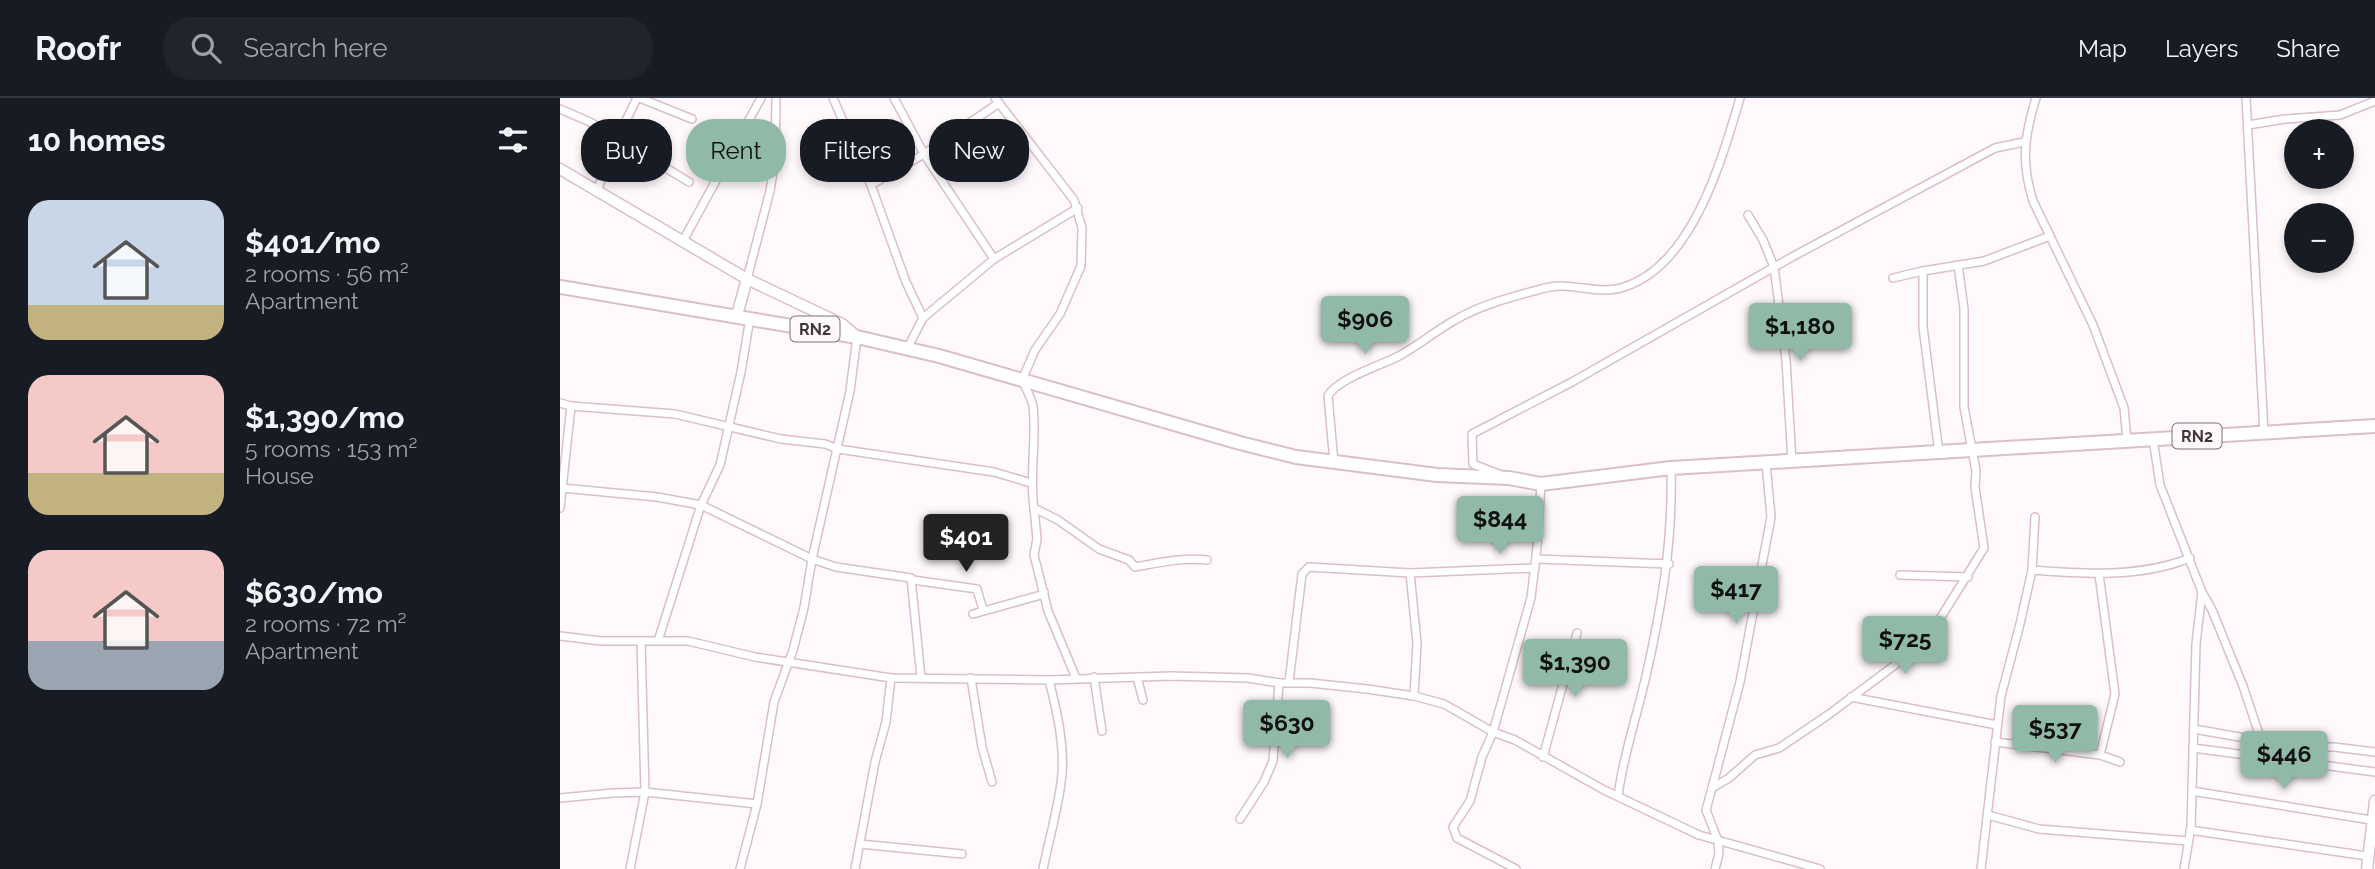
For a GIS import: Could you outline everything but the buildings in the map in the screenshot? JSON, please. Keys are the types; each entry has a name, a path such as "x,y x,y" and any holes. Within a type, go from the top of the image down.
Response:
{"highway":[{"name":"RN2","path":"560,288 750,317 857,337 939,356 1240,443 1334,463 1437,474 1509,478 1541,484 1671,468 2375,426"}],"street":[{"path":"628,119 639,98 692,119"},
{"path":"683,242 761,98"},
{"path":"737,315 770,191 775,159 776,98"},
{"path":"834,98 871,185 906,282 923,318"},
{"path":"894,98 924,154 994,259"},
{"path":"1334,463 1328,396 1340,384 1401,355 1457,319 1490,304 1549,286 1595,291 1617,289 1641,279 1664,262 1706,198 1740,98"},
{"path":"2036,98 2024,142 2029,187 2093,324 2124,408 2127,440"},
{"path":"2246,98 2253,189 2264,433"},
{"path":"871,185 924,154 997,101 1078,208 1082,229 1081,266 1060,314 1035,350 1022,380 1031,398 1033,410 1031,483 1037,539 1034,555 1048,611 1076,678"},
{"path":"2248,125 2340,115 2375,101"},
{"path":"560,109 583,119"},
{"path":"1509,478 1473,464 1472,434 1572,383 1774,267 1995,148 2024,142"},
{"path":"560,169 747,279 842,324 857,337 850,391 811,559 804,607 774,702 757,804 740,869"},
{"path":"597,191 600,182"},
{"path":"906,349 923,318 994,259 1078,208"},
{"path":"1748,215 1763,240 1774,267 1786,354 1792,462"},
{"path":"1893,278 1984,261 2050,236"},
{"path":"1712,788 1729,778 1755,755 1779,748 1894,668 1915,650 1938,622 1984,548 1964,407 1964,309 1958,265"},
{"path":"1923,271 1923,327 1939,453"},
{"path":"657,641 701,505 720,465 750,317"},
{"path":"560,403 675,414 780,439 994,472 1031,483"},
{"path":"560,508 571,406"},
{"path":"2153,439 2160,485 2243,686 2260,737"},
{"path":"1715,869 1719,854 1718,841 1706,810 1740,682 1771,517 1766,463"},
{"path":"1618,796 1668,564 1673,511 1671,468"},
{"path":"1516,869 1457,838 1454,827 1470,801 1482,757 1493,732 1531,598 1541,484"},
{"path":"562,488 701,505 811,559 836,567 977,589 983,610"},
{"path":"1034,508 1058,520 1099,550 1129,560 1135,567 1182,559 1207,560"},
{"path":"1981,869 2001,696 2032,570 2035,517"},
{"path":"2032,570 2099,574 2166,568 2190,558"},
{"path":"1536,559 1668,564"},
{"path":"1289,682 1302,574 1309,567 1410,573 1535,568"},
{"path":"1410,573 1417,643 1414,696"},
{"path":"2099,574 2115,694 2100,755"},
{"path":"1900,575 1968,577"},
{"path":"913,580 921,677"},
{"path":"973,614 1044,592"},
{"path":"2184,869 2190,830 2196,644 2202,592"},
{"path":"1543,757 1577,633"},
{"path":"560,636 601,641 688,640 755,657 891,678 1248,678 1414,696 1444,704 1493,732 1515,740 1618,796 1699,835 1801,866 1820,869"},
{"path":"631,869 645,792 641,642"},
{"path":"1094,677 1102,731"},
{"path":"1137,677 1143,700"},
{"path":"855,869 875,762 886,722 891,678"},
{"path":"971,678 982,747 992,782"},
{"path":"1043,869 1062,780 1057,710 1049,680"},
{"path":"1240,819 1267,776 1273,761 1279,683"},
{"path":"1851,697 1997,725"},
{"path":"2194,729 2245,738 2260,737 2309,747 2375,752"},
{"path":"1996,742 2100,755 2120,762"},
{"path":"2193,748 2375,772"},
{"path":"2192,791 2371,820"},
{"path":"560,798 645,792 757,804"},
{"path":"2190,830 2369,861 2375,801"},
{"path":"1988,815 2039,829 2188,841"},
{"path":"860,844 962,854"}]}
